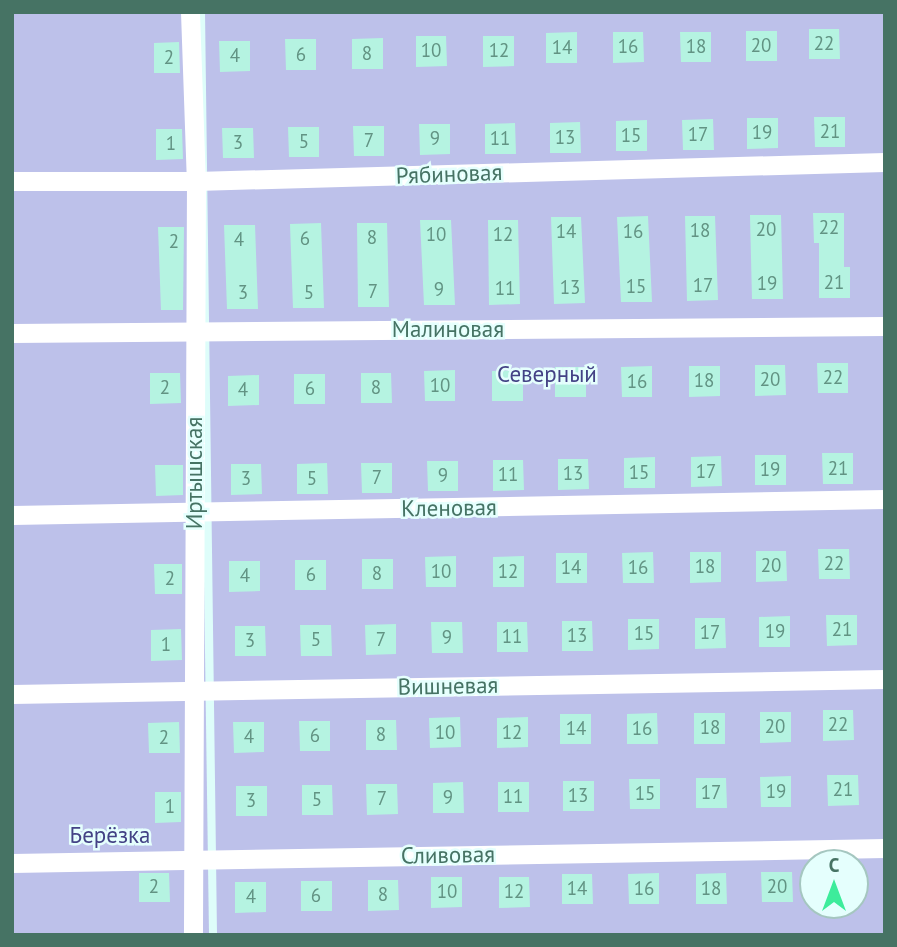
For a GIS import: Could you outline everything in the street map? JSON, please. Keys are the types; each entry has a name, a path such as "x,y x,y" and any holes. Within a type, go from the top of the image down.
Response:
{"street":[{"name":"Иртышская","path":"190,12 196,181 193,330 193,935"},
{"name":"Рябиновая","path":"12,181 196,181 885,162"},
{"name":"Малиновая","path":"12,333 885,326"},
{"name":"Кленовая","path":"12,515 194,514 885,499"},
{"name":"Вишневая","path":"12,694 885,679"},
{"name":"Сливовая","path":"12,863 885,848"}],"green space":[{"name":"Берёзка","path":"12,12 196,12 209,935 12,935"},
{"name":"Северный","path":"205,12 885,12 885,935 217,935"}],"building":[{"path":"809,29 839,29 840,59 809,59"},
{"path":"746,31 777,31 777,61 746,61"},
{"path":"577,32 577,63 546,63 546,33"},
{"path":"613,32 643,32 644,62 613,63"},
{"path":"680,32 711,32 711,62 681,62"},
{"path":"416,36 446,36 447,66 416,67"},
{"path":"483,36 514,36 514,66 483,67"},
{"path":"383,38 383,69 352,69 352,39"},
{"path":"285,39 316,39 316,70 286,70"},
{"path":"219,41 250,41 250,71 220,72"},
{"path":"179,42 180,73 154,73 154,43"},
{"path":"814,117 845,117 845,147 815,147"},
{"path":"747,118 778,118 778,148 747,149"},
{"path":"713,119 714,150 683,150 682,120"},
{"path":"647,120 647,151 616,151 616,121"},
{"path":"580,122 581,153 550,153 550,123"},
{"path":"515,123 516,154 485,154 485,124"},
{"path":"419,124 450,124 450,154 420,155"},
{"path":"353,126 384,126 384,156 354,156"},
{"path":"288,127 319,127 319,157 289,157"},
{"path":"222,128 253,128 254,158 223,158"},
{"path":"156,129 182,129 183,159 156,160"},
{"path":"813,213 844,213 844,267 850,267 850,298 819,298 819,243 814,243"},
{"path":"750,215 781,215 783,299 752,299"},
{"path":"648,216 652,302 621,302 617,217"},
{"path":"685,216 715,216 718,300 687,301"},
{"path":"551,217 581,217 585,303 554,304"},
{"path":"420,220 451,220 455,305 424,305"},
{"path":"488,220 518,220 520,304 489,305"},
{"path":"321,223 324,308 293,308 290,224"},
{"path":"357,223 387,223 389,307 358,307"},
{"path":"224,225 255,225 258,309 227,309"},
{"path":"158,227 184,227 183,310 161,310"},
{"path":"817,363 848,363 848,393 818,393"},
{"path":"755,365 785,365 786,395 755,396"},
{"path":"652,366 652,397 622,397 621,367"},
{"path":"689,366 720,366 720,396 689,397"},
{"path":"555,367 586,367 586,397 555,397"},
{"path":"455,370 455,401 425,401 424,371"},
{"path":"523,370 523,401 492,401 492,371"},
{"path":"150,373 180,373 181,403 150,404"},
{"path":"361,373 391,373 392,403 361,403"},
{"path":"294,374 325,374 325,404 294,404"},
{"path":"259,375 259,405 228,406 228,376"},
{"path":"822,453 853,453 853,484 823,484"},
{"path":"755,455 786,455 786,485 755,485"},
{"path":"721,456 722,486 691,487 691,457"},
{"path":"655,457 655,488 624,488 624,458"},
{"path":"558,459 588,459 589,489 558,490"},
{"path":"493,460 523,460 524,490 493,491"},
{"path":"427,461 458,461 458,491 428,491"},
{"path":"327,463 328,494 297,494 297,464"},
{"path":"361,463 392,463 392,493 362,493"},
{"path":"231,464 261,464 262,494 231,495"},
{"path":"155,465 183,465 183,495 156,496"},
{"path":"818,549 849,549 850,579 819,579"},
{"path":"756,551 786,551 787,581 756,582"},
{"path":"653,552 654,583 623,583 622,553"},
{"path":"690,552 721,552 721,582 690,583"},
{"path":"556,553 587,553 587,583 556,583"},
{"path":"456,556 456,587 426,587 425,557"},
{"path":"524,556 524,587 493,587 493,557"},
{"path":"362,559 393,559 393,589 362,589"},
{"path":"295,560 326,560 326,590 295,590"},
{"path":"229,561 260,561 260,591 229,592"},
{"path":"154,564 182,564 182,594 155,594"},
{"path":"826,615 857,615 857,645 827,646"},
{"path":"790,616 790,647 759,647 759,617"},
{"path":"695,618 725,618 726,648 695,649"},
{"path":"628,619 659,619 659,649 628,650"},
{"path":"562,621 592,621 593,651 562,651"},
{"path":"431,622 462,622 463,653 432,653"},
{"path":"497,622 527,622 528,652 497,652"},
{"path":"396,624 396,654 366,655 365,625"},
{"path":"300,625 331,625 332,656 301,656"},
{"path":"235,626 265,626 266,656 235,656"},
{"path":"181,629 182,660 151,661 151,630"},
{"path":"823,710 853,710 854,740 823,741"},
{"path":"760,712 791,712 791,742 760,743"},
{"path":"657,713 658,744 627,744 627,714"},
{"path":"694,713 725,713 725,744 694,744"},
{"path":"560,714 591,714 591,744 560,744"},
{"path":"460,717 461,747 430,748 429,718"},
{"path":"528,717 528,747 497,748 497,718"},
{"path":"366,720 396,720 397,750 366,750"},
{"path":"299,721 330,721 330,751 300,751"},
{"path":"179,722 180,753 149,753 148,723"},
{"path":"233,722 264,722 264,752 234,753"},
{"path":"827,775 858,775 859,805 828,806"},
{"path":"791,776 791,807 761,807 760,777"},
{"path":"696,778 726,778 727,808 696,808"},
{"path":"629,779 660,779 660,809 630,809"},
{"path":"563,781 594,781 594,811 563,811"},
{"path":"463,782 464,813 433,813 433,783"},
{"path":"498,782 529,782 529,812 498,812"},
{"path":"366,784 397,784 398,814 367,815"},
{"path":"302,785 332,785 333,815 302,815"},
{"path":"236,786 267,786 267,816 236,816"},
{"path":"155,792 181,792 181,822 155,823"},
{"path":"761,872 792,872 793,902 762,902"},
{"path":"139,873 169,873 170,902 139,902"},
{"path":"659,873 659,904 629,904 628,874"},
{"path":"726,873 727,904 696,904 696,874"},
{"path":"562,874 592,874 593,904 562,904"},
{"path":"431,877 462,877 462,907 431,908"},
{"path":"499,877 529,877 530,907 499,908"},
{"path":"368,880 398,880 399,910 368,911"},
{"path":"301,881 332,881 332,911 301,911"},
{"path":"235,882 266,882 266,912 235,913"}]}
